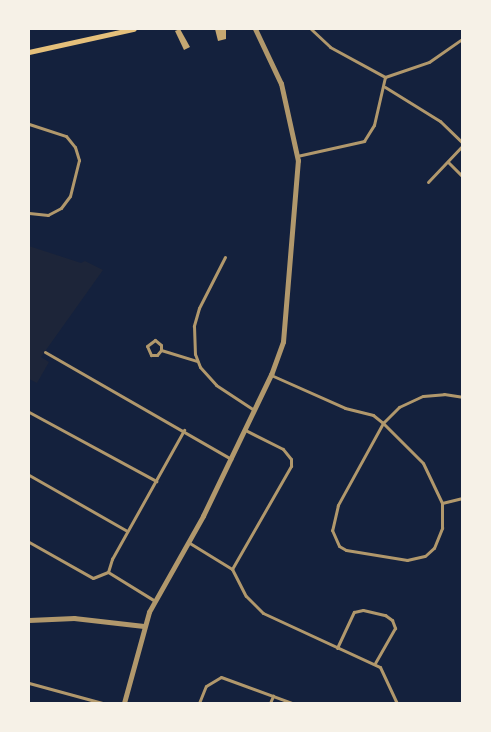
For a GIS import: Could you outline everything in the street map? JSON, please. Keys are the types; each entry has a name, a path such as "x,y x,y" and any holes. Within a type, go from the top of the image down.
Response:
{"main road":[{"path":"29,52 116,31 134,29"}],"street":[{"path":"124,703 144,626 155,601 231,459 281,351 286,322 297,156 281,84 255,29"},
{"path":"311,29 334,50 385,77 423,65 462,39"},
{"path":"297,156 364,141 372,130 385,87 385,77"},
{"path":"385,87 440,121 462,142"},
{"path":"29,124 66,136 76,147 79,160 70,196 61,208 48,215 29,213"},
{"path":"428,182 462,146"},
{"path":"448,162 462,176"},
{"path":"225,257 203,297 196,317 194,345 197,361 216,385 254,410"},
{"path":"155,340 161,344 161,350 157,355 151,355 147,346 155,340"},
{"path":"161,350 197,361"},
{"path":"44,352 184,430 231,459"},
{"path":"271,375 345,408 373,415 383,423 423,463 442,503 438,539 434,548 418,560 373,556 339,546 332,530 338,505 383,423 399,407 423,396 444,394 462,398"},
{"path":"29,412 156,481"},
{"path":"29,542 93,578 108,572 127,531 184,430"},
{"path":"232,569 291,466 291,459 283,449 245,430"},
{"path":"29,475 127,531"},
{"path":"442,503 462,498"},
{"path":"188,542 232,569 246,596 264,613 337,648 375,663 387,675 397,703"},
{"path":"108,572 155,601"},
{"path":"337,648 354,612 363,610 384,614 392,620 394,631 375,663"},
{"path":"29,620 74,618 144,626"},
{"path":"199,703 206,686 221,677 292,703"},
{"path":"29,683 102,703"},
{"path":"270,703 273,696"}],"shaded area":[{"path":"29,246 81,263 85,261 103,270 41,357 49,362 37,383 29,379"}],"building":[{"path":"180,29 190,47 184,50 175,31"},
{"path":"215,29 226,29 226,39 218,41"}]}
